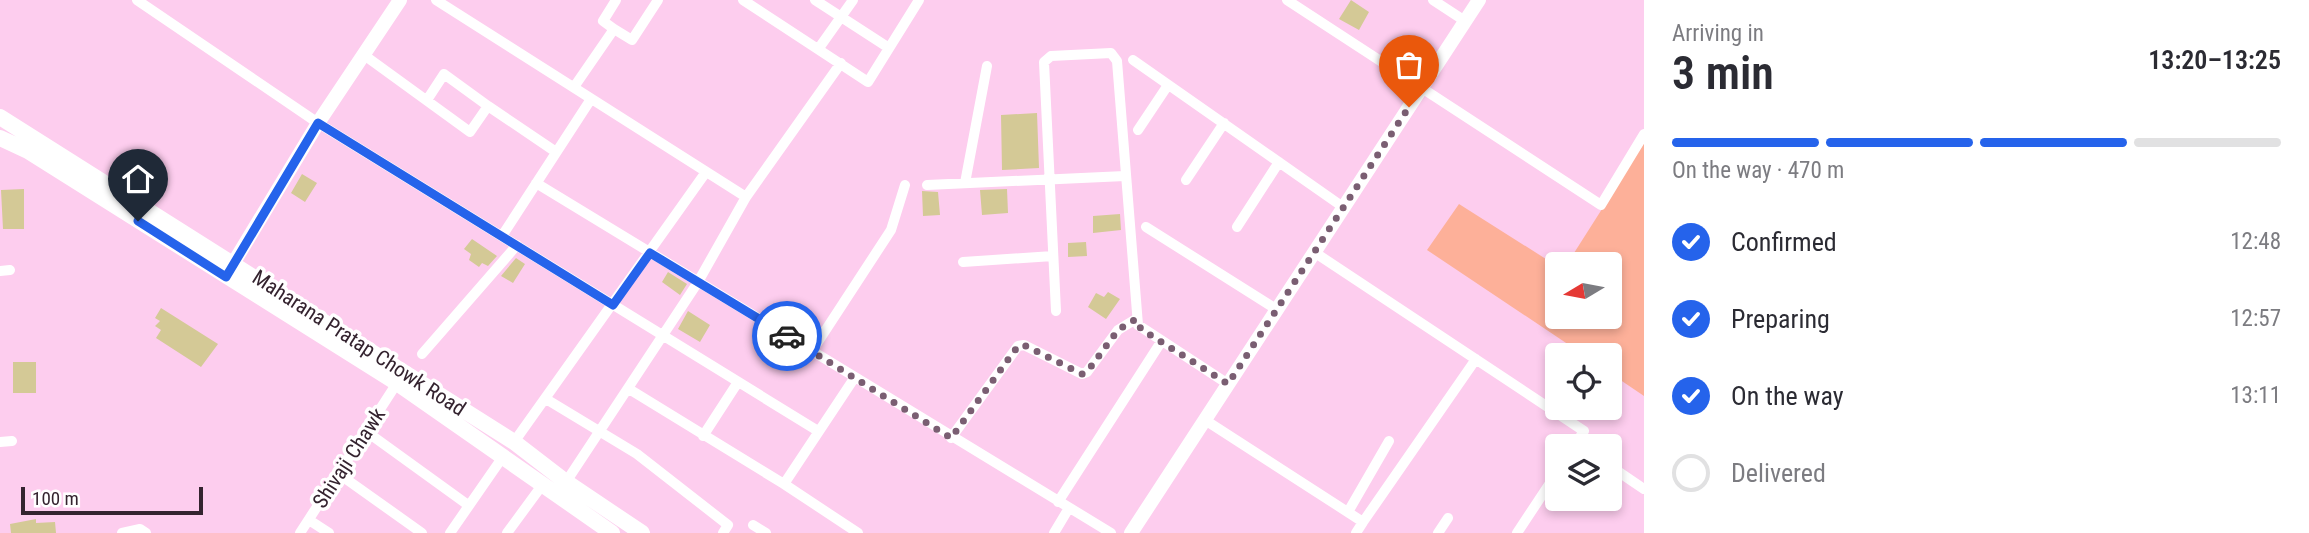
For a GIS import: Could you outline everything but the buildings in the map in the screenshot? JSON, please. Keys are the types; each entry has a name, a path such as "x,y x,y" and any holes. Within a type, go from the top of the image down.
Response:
{"main road":[{"name":"Maharana Pratap Chowk Road","path":"0,117 397,383 612,533"},
{"name":"Maharana Pratap Chowk Road","path":"0,138 28,151 230,270 514,442 566,482 642,533"}],"street":[{"path":"137,0 318,123 818,431"},
{"path":"230,270 318,123 400,0"},
{"path":"436,0 746,197"},
{"path":"616,0 603,21 632,40 658,0"},
{"path":"743,0 868,82 919,0"},
{"path":"815,0 889,48"},
{"path":"818,48 853,0"},
{"path":"1287,0 1601,205 1644,134"},
{"path":"1433,0 1465,21"},
{"path":"1131,533 1479,0"},
{"path":"574,87 614,29"},
{"path":"1056,312 1044,62 1051,56 1114,54 1117,61 1136,319 1141,329 1228,384"},
{"path":"364,55 470,132 488,106"},
{"path":"1133,60 1343,207"},
{"path":"566,482 629,389 632,378 698,282 746,197 841,63"},
{"path":"965,183 988,65"},
{"path":"427,100 444,74 556,152"},
{"path":"1138,130 1168,85"},
{"path":"502,236 591,99"},
{"path":"1186,180 1224,123"},
{"path":"1237,226 1279,162"},
{"path":"514,442 706,172"},
{"path":"927,185 1125,176"},
{"path":"536,183 1111,533"},
{"path":"812,351 891,230 905,184"},
{"path":"1146,227 1276,309"},
{"path":"422,354 517,246"},
{"path":"1314,252 1584,431 1582,434"},
{"path":"963,262 1053,256"},
{"path":"951,438 1018,346 1024,345 1082,374 1087,372 1118,330 1136,319"},
{"path":"1058,502 1161,342"},
{"path":"1356,533 1476,359"},
{"path":"784,484 855,377"},
{"path":"703,436 738,382"},
{"name":"Shivaji Chawk","path":"300,533 397,383"},
{"path":"629,389 858,533"},
{"path":"546,399 637,454 727,525 723,533"},
{"path":"1205,419 1363,522"},
{"path":"367,432 468,505"},
{"path":"1348,512 1389,441"},
{"path":"0,442 12,442"},
{"path":"450,533 502,458"},
{"path":"339,474 422,533"},
{"path":"1622,475 1644,489"},
{"path":"507,533 543,484"},
{"path":"1517,533 1545,491"},
{"path":"1054,533 1069,508"},
{"path":"1438,533 1448,518"},
{"path":"309,520 329,533"},
{"path":"753,525 766,533"},
{"path":"122,533 140,529 146,533"}],"shaded area":[{"path":"1644,143 1644,396 1622,381 1622,343 1566,343 1545,329 1622,329 1622,252 1575,252"},
{"path":"1459,204 1545,258 1545,329 1427,250"}],"way so far":[{"path":"787,336 951,438 1011,352 1018,346 1024,345 1082,374 1087,372 1118,330 1136,319 1141,329 1228,384 1409,107"}],"route":[{"path":"138,221 226,277 318,123 613,305 650,253 787,336"}]}
